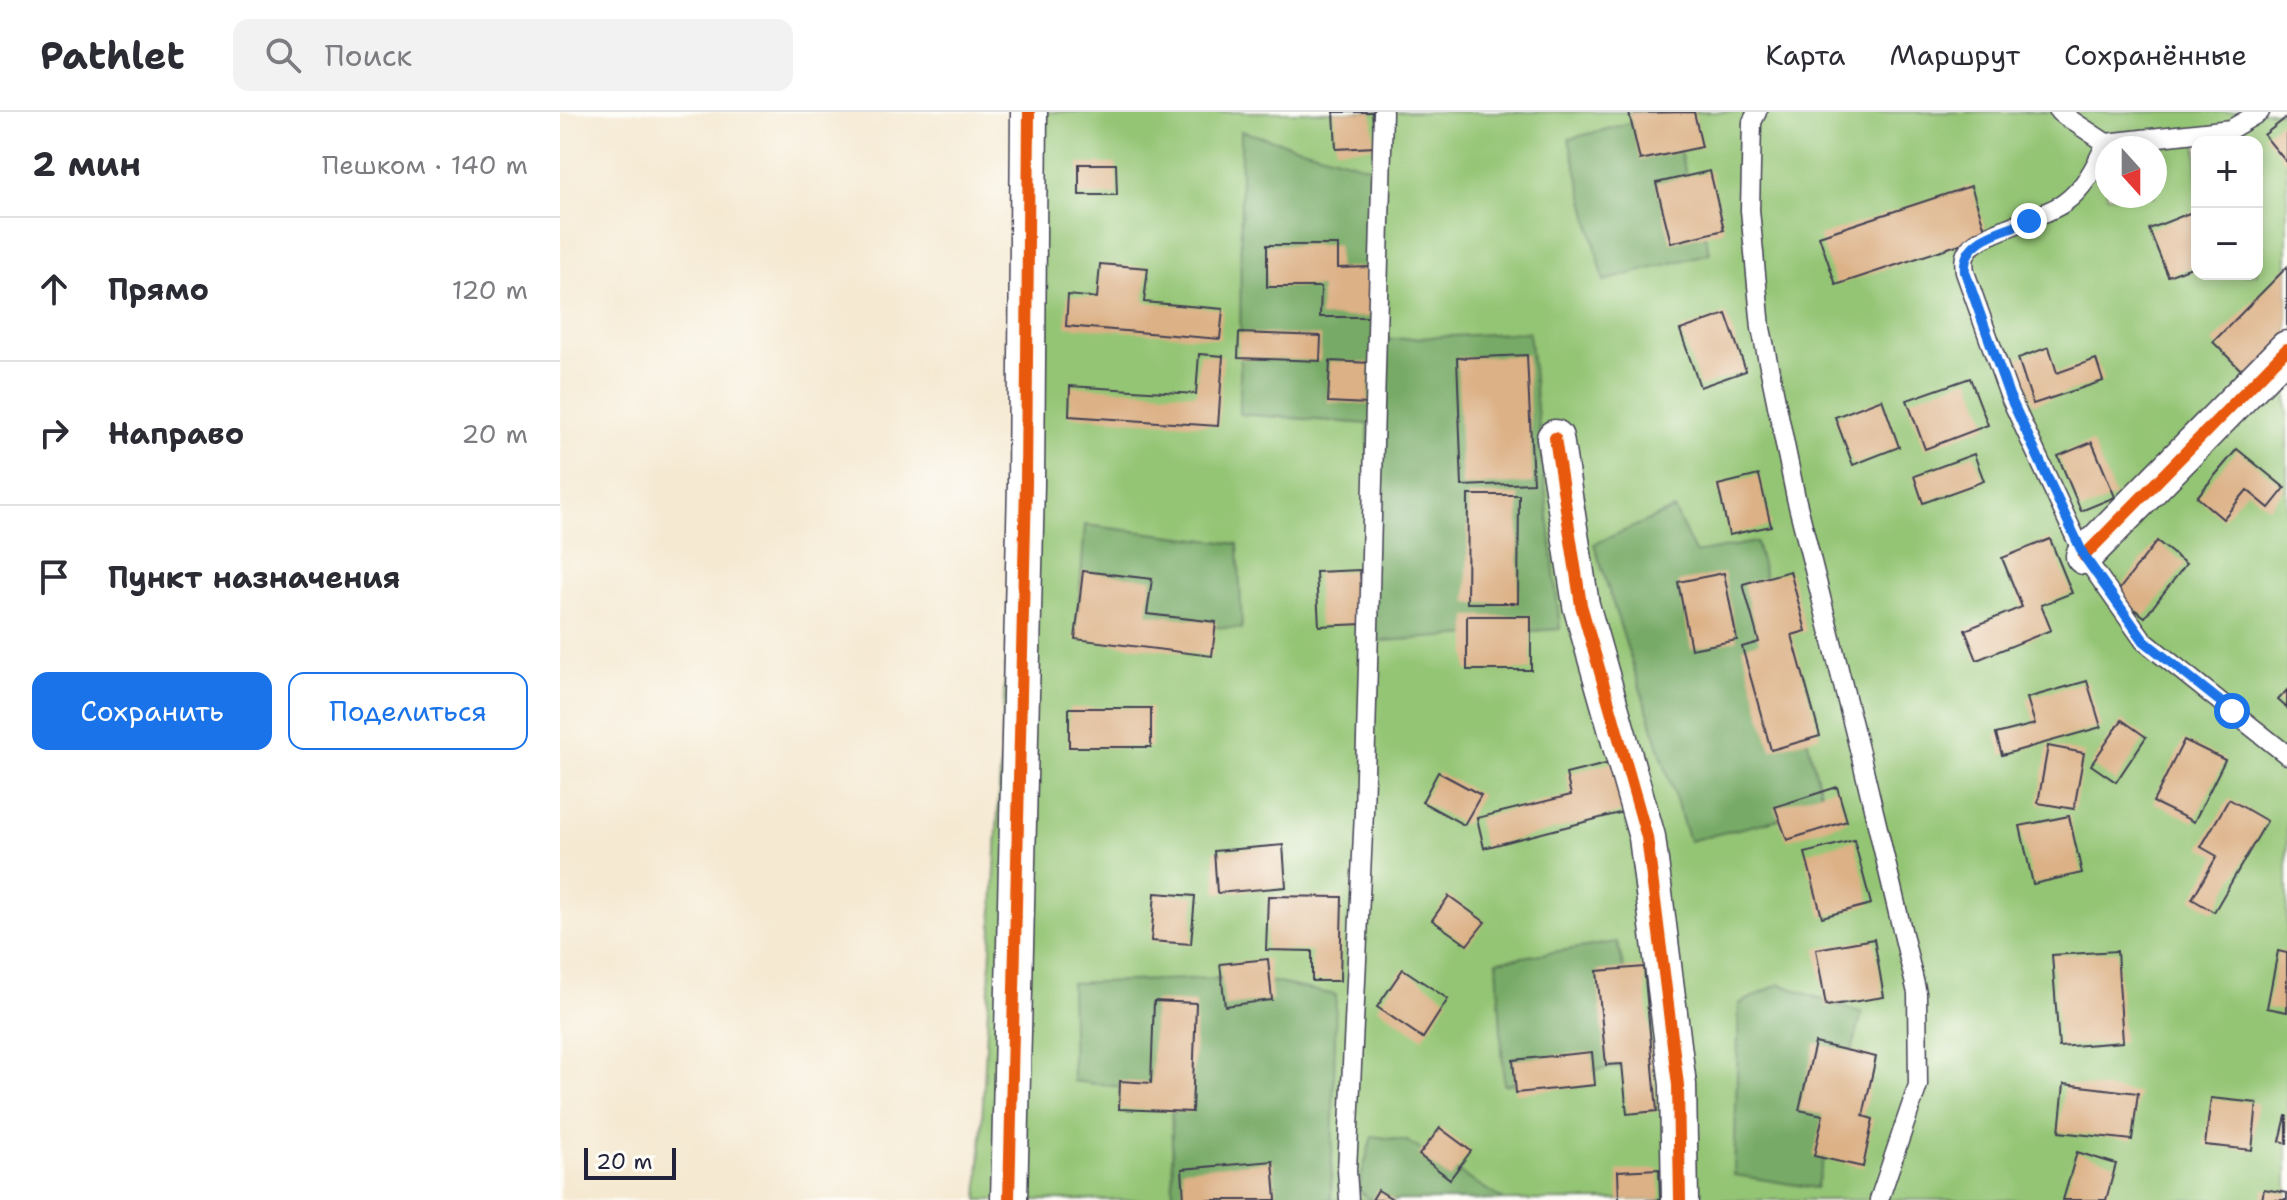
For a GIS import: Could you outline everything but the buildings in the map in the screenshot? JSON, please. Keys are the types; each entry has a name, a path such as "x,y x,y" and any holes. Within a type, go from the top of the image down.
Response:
{"street":[{"path":"1009,1200 1026,484 1029,112"},
{"path":"2084,556 2287,349"},
{"path":"1555,438 1581,605 1647,837 1678,1085 1680,1200"}],"lane":[{"path":"1349,1200 1347,1170 1364,812 1383,112"},
{"path":"1757,112 1752,122 1750,210 1761,328 1796,498 1917,993 1918,1085 1879,1200"},
{"path":"2059,112 2095,136"},
{"path":"2167,136 2231,129 2260,112"},
{"path":"2095,168 2065,202 2029,221 1981,240 1969,249 1964,261 1965,272 2009,395 2084,556 2144,641 2287,755"}],"green space":[{"path":"1034,112 2287,112 2287,1200 978,1200"},
{"path":"1668,113 1710,253 1604,281 1569,139"},
{"path":"1241,131 1377,169 1377,340 1529,332 1560,629 1369,642 1368,424 1240,414"},
{"path":"1674,509 1695,553 1756,542 1825,808 1689,841 1594,544"},
{"path":"1085,525 1238,544 1242,629 1078,616"},
{"path":"1617,942 1647,1062 1504,1085 1497,961"},
{"path":"1249,977 1336,995 1331,1200 1234,1200 1173,1196 1171,1093 1073,1081 1071,983"},
{"path":"1779,984 1862,1013 1816,1188 1734,1175 1739,1004"},
{"path":"1372,1136 1407,1141 1504,1200 1371,1200 1358,1190"}],"cycle path":[{"path":"1009,1200 1026,484 1029,112"},
{"path":"2084,556 2287,349"},
{"path":"1555,438 1581,605 1647,837 1678,1085 1680,1200"}],"route":[{"path":"2029,221 1981,240 1969,249 1964,261 1965,272 2009,395 2084,556 2144,641 2232,711"}]}
